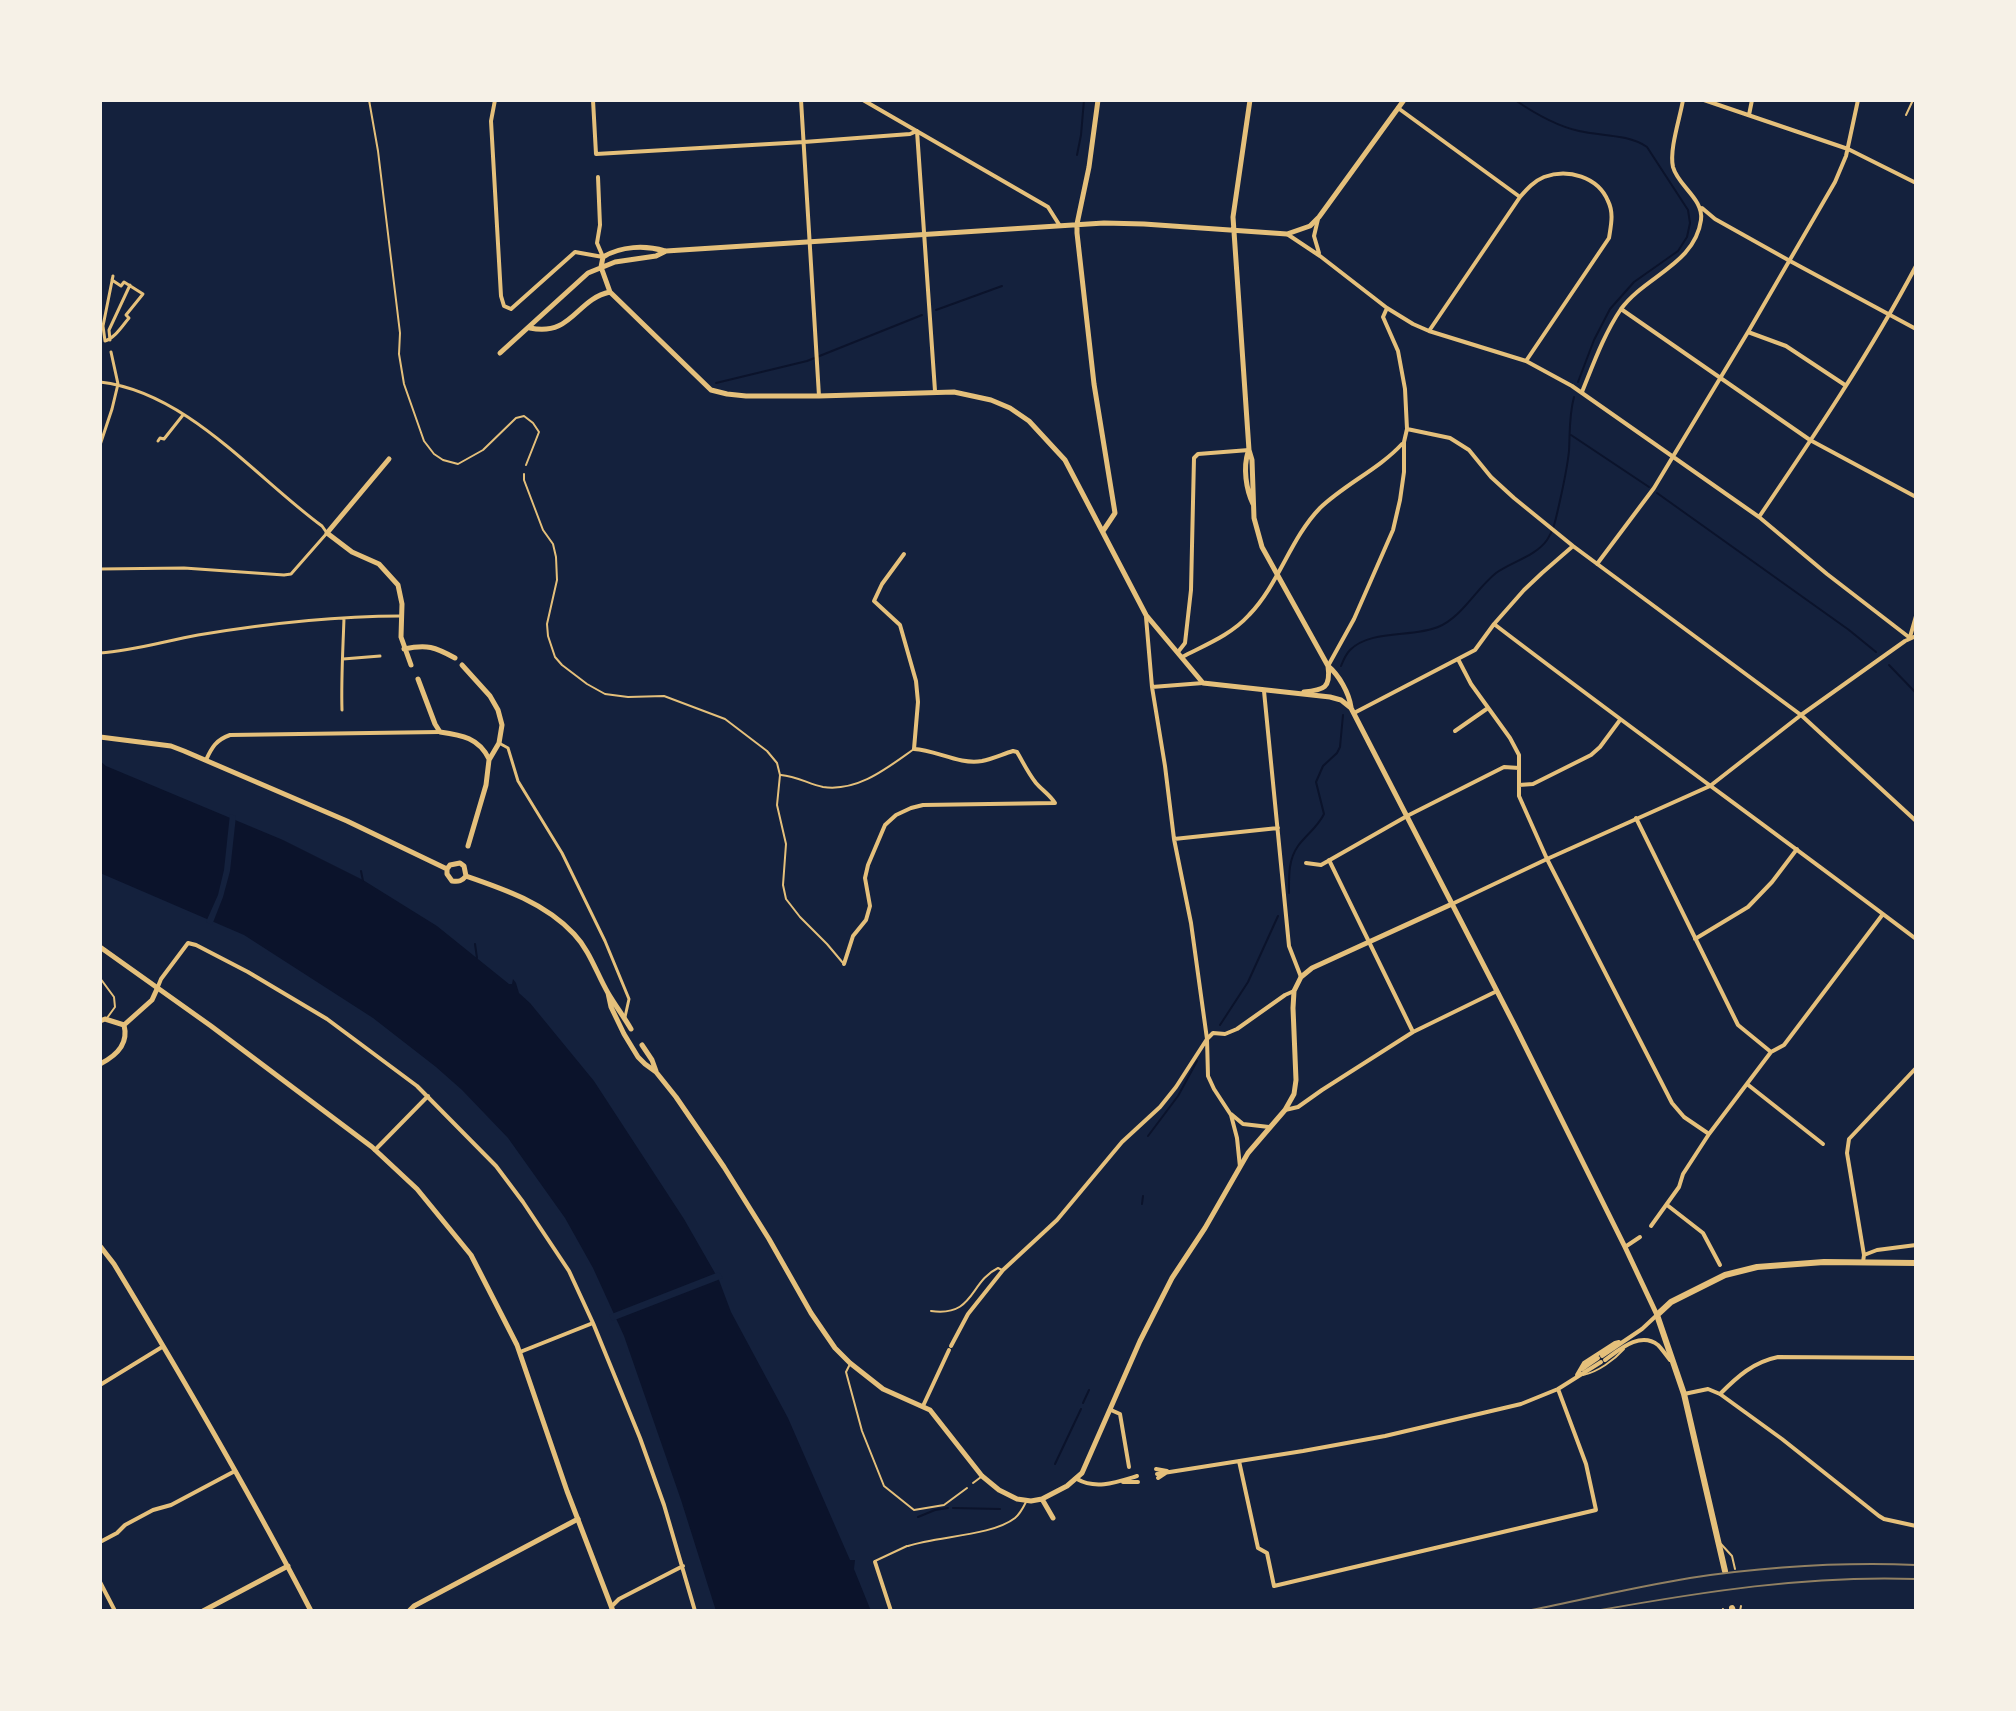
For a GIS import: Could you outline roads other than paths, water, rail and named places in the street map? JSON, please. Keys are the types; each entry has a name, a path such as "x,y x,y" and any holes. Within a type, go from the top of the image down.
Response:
{"main road":[{"path":"1725,1571 1684,1394 1657,1315 1671,1302 1725,1275 1742,1270 1863,1258 1916,1263"}],"street":[{"path":"495,100 491,121 501,296 504,306 511,309 575,252 603,257 613,251 651,246 666,251 1077,224 1129,223 1287,234 1310,226 1319,217 1404,100"},
{"path":"593,100 596,154 804,142 917,131"},
{"path":"801,100 819,396"},
{"path":"863,100 1048,207 1060,226"},
{"path":"1098,100 1077,224 1094,384 1115,513 1103,532"},
{"path":"1169,1471 1157,1473 1385,1436 1521,1404 1558,1389 1626,1343 1657,1315 1497,991 1352,711 1336,673 1328,666 1262,547 1248,493 1245,461 1249,450 1233,230 1250,100"},
{"path":"1683,100 1673,166 1700,207 1715,219 1916,329"},
{"path":"1704,100 1848,149 1916,183"},
{"path":"1749,115 1752,100"},
{"path":"1597,564 1654,488 1838,177 1848,149 1858,100"},
{"path":"1398,108 1520,197"},
{"path":"917,131 935,391"},
{"path":"1429,331 1520,197 1534,182 1561,173 1576,175 1590,180 1602,190 1609,202 1612,217 1609,238 1526,361"},
{"path":"598,177 600,225 597,243 610,292 711,390 746,396 954,392 991,400 1010,408 1029,421 1065,460 1146,615 1203,683"},
{"path":"1580,392 1621,309 1650,280 1687,253 1701,221 1700,207"},
{"path":"1319,217 1314,236 1320,256"},
{"path":"1287,234 1413,324 1526,361 1572,386 1759,517 1827,574 1913,637"},
{"path":"500,353 588,273 615,262 656,256 666,251"},
{"path":"1759,517 1890,315 1916,266"},
{"path":"112,277 121,286 124,282 130,285 143,294 126,315 129,318 110,340 105,341 103,326 112,277"},
{"path":"110,340 109,330 130,285"},
{"path":"529,328 555,328 567,322 598,295 610,292"},
{"path":"1299,693 1317,691 1325,686 1329,678 1328,666 1354,619 1393,530 1402,486 1407,429 1404,381 1398,351 1383,317 1387,308"},
{"path":"1621,309 1810,440 1916,497"},
{"path":"1748,332 1786,346 1845,385"},
{"path":"100,445 118,384 111,352"},
{"path":"102,382 118,384 161,401 206,430 327,533 352,552 384,568 398,585 401,637 411,665"},
{"path":"158,441 164,439 183,415"},
{"path":"1407,429 1450,438 1469,450 1491,477 1573,546 1801,715 1916,821"},
{"path":"1180,655 1225,635 1242,622 1262,599 1299,536 1320,508 1404,442"},
{"path":"1180,655 1185,643 1191,590 1194,458 1198,454 1249,450"},
{"path":"100,569 184,568 291,574 389,459"},
{"path":"1352,711 1475,650 1533,581 1573,546"},
{"path":"844,964 853,936 866,920 870,906 865,878 868,865 885,825 896,815 923,805 1055,803 1033,779 1017,752 981,761 967,761 914,749 918,702 916,681 900,625 874,601 882,584 904,554"},
{"path":"1146,615 1152,687 1207,1039 1208,1076 1229,1112 1237,1138 1240,1167"},
{"path":"100,653 216,632 344,618 401,616"},
{"path":"608,993 611,1007 638,1057 656,1072 691,1118 743,1195 826,1338 850,1363 883,1389 923,1406 937,1417 982,1476 999,1490 1026,1501 1042,1499 1077,1479 1087,1465 1159,1301 1240,1167 1294,1094 1294,991 1301,977 1312,968 1710,786 1801,715 1913,637 1916,616"},
{"path":"342,710 344,618"},
{"path":"1494,624 1916,939"},
{"path":"405,651 414,647 435,647 455,658"},
{"path":"343,659 380,656"},
{"path":"1458,659 1471,684 1519,755 1519,796 1547,859 1672,1103 1684,1117 1709,1134"},
{"path":"462,665 490,696 502,725 499,743 489,760 482,801 468,846"},
{"path":"418,679 440,732"},
{"path":"1152,687 1203,683 1299,693 1336,698 1352,711"},
{"path":"1264,689 1289,946 1301,977"},
{"path":"1455,731 1488,708"},
{"path":"1519,785 1533,784 1591,755 1620,720"},
{"path":"206,760 212,746 230,735 440,732 468,736 478,743 489,760"},
{"path":"100,737 171,746 347,821 447,869"},
{"path":"499,743 508,748 518,781 562,853 605,941 629,999 625,1018"},
{"path":"1306,863 1321,865 1407,816 1504,767 1519,768"},
{"path":"1636,818 1738,1025 1771,1052"},
{"path":"1174,839 1278,828"},
{"path":"1694,939 1748,907 1797,849"},
{"path":"1329,860 1413,1032"},
{"path":"460,863 466,876 458,882 452,881 447,869 460,863"},
{"path":"466,876 522,897 557,918 585,947 608,993 631,1029"},
{"path":"1651,1226 1679,1187 1683,1174 1709,1134 1771,1052 1784,1045 1883,914"},
{"path":"124,1025 152,1000 161,979 188,943 248,972 328,1020 428,1096 496,1166 569,1271 640,1438 664,1505 695,1611"},
{"path":"100,947 375,1150 417,1189 471,1255 520,1352 610,1610"},
{"path":"923,1406 968,1314 1003,1270 1057,1220 1122,1142 1160,1107 1207,1039 1213,1033 1225,1034 1237,1029 1294,991"},
{"path":"1285,1110 1298,1107 1413,1032 1497,991"},
{"path":"103,1020 124,1025"},
{"path":"100,1064 121,1049 126,1032 124,1025"},
{"path":"642,1045 656,1072"},
{"path":"1916,1068 1849,1139 1847,1153 1863,1258 1877,1250 1916,1245"},
{"path":"1747,1084 1823,1144"},
{"path":"375,1150 428,1096"},
{"path":"1229,1112 1243,1124 1269,1127"},
{"path":"1667,1205 1703,1233 1720,1265"},
{"path":"1625,1247 1640,1237"},
{"path":"101,1249 114,1264 235,1471 311,1611"},
{"path":"520,1352 593,1323"},
{"path":"1582,1373 1584,1363 1615,1343 1640,1340 1654,1342 1674,1364"},
{"path":"100,1385 162,1347"},
{"path":"1720,1394 1749,1368 1765,1359 1916,1358"},
{"path":"1239,1461 1258,1548 1267,1553 1274,1586 1596,1510 1586,1464 1558,1389"},
{"path":"1684,1394 1708,1389 1720,1394 1879,1516 1916,1526"},
{"path":"1077,1479 1087,1485 1137,1476 1129,1467 1120,1414 1111,1410"},
{"path":"1116,1482 1123,1478 1129,1467"},
{"path":"100,1542 153,1510 171,1505 235,1471"},
{"path":"1042,1499 1053,1518"},
{"path":"409,1611 578,1519"},
{"path":"875,1562 891,1611"},
{"path":"203,1611 288,1566"},
{"path":"610,1610 619,1599 683,1566"},
{"path":"100,1582 115,1611"}],"lane":[{"path":"369,100 400,333 399,354 404,384 424,441 434,454 458,464 483,450 516,418 524,416 538,428 538,438 526,465"},
{"path":"1906,115 1913,100"},
{"path":"524,474 543,530 553,544 556,557 557,580 547,624 552,649 562,665 605,694 664,696 725,719 767,751 777,763 780,775 777,805 786,844 783,885 786,899 844,964"},
{"path":"780,775 835,788 871,779 914,749"},
{"path":"100,978 114,997 115,1007 103,1020"},
{"path":"101,1249 111,1246"},
{"path":"931,1311 944,1313 959,1308 991,1271 998,1268 1003,1270"},
{"path":"1582,1373 1592,1373 1620,1354 1626,1343"},
{"path":"850,1363 846,1372 852,1395 862,1431 884,1486 914,1510 944,1505 967,1488"},
{"path":"973,1483 982,1476"},
{"path":"875,1562 926,1540 967,1534 1013,1520 1026,1501"},
{"path":"1718,1540 1732,1556 1735,1569"},
{"path":"1740,1611 1741,1606"}],"water":[{"path":"100,761 283,840 363,880 437,926 509,984 513,979 519,993 594,1081 684,1219 719,1280 731,1312 788,1418 850,1560 855,1560 854,1569 871,1611 716,1611 624,1336 593,1268 565,1218 508,1138 462,1090 373,1018 244,935 100,873"}],"waterway":[{"path":"1077,155 1084,100"},
{"path":"1515,100 1562,126 1623,138 1647,147 1688,210 1690,223 1687,237 1678,251 1634,282 1610,309 1578,382"},
{"path":"936,310 1002,286"},
{"path":"716,383 807,361 922,315"},
{"path":"1341,666 1350,650 1359,643 1380,636 1428,630 1447,623 1496,573 1542,546 1553,528 1563,485 1574,397"},
{"path":"1571,435 1649,487"},
{"path":"1657,493 1876,652"},
{"path":"1889,665 1916,693"},
{"path":"1289,893 1292,857 1324,814 1316,782 1323,766 1340,747 1343,715"},
{"path":"361,871 363,881"},
{"path":"1220,1025 1248,982 1278,916"},
{"path":"475,944 477,958"},
{"path":"1148,1136 1178,1096 1197,1061"},
{"path":"1142,1204 1143,1196"},
{"path":"1083,1403 1089,1390"},
{"path":"1055,1464 1081,1409"},
{"path":"918,1517 948,1508"},
{"path":"953,1508 1000,1509"}],"railway":[{"path":"1527,1611 1718,1574 1831,1565 1916,1565"},
{"path":"1595,1611 1715,1591 1795,1582 1916,1579"}]}
